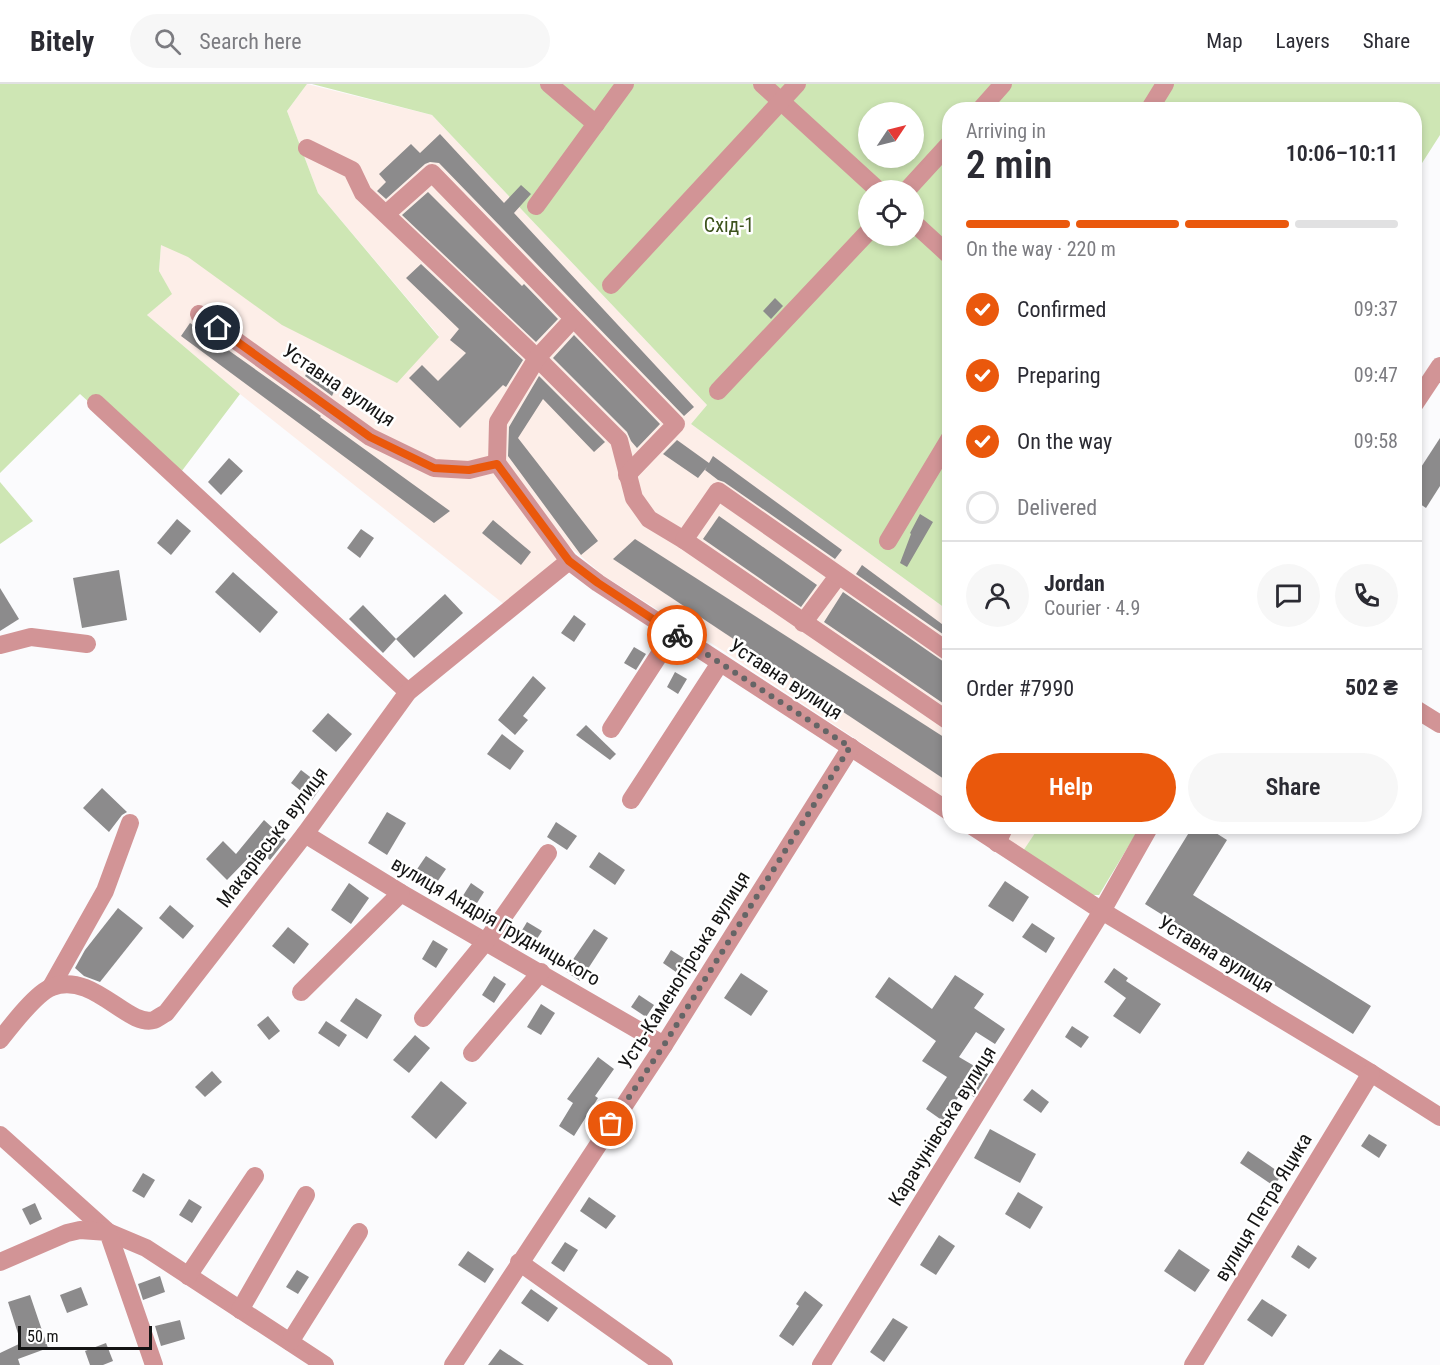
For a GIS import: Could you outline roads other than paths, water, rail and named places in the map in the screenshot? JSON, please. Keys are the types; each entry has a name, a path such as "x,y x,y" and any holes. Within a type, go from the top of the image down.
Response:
{"street":[{"path":"549,84 596,124"},
{"path":"536,206 625,84"},
{"path":"762,84 867,180"},
{"path":"611,285 797,84"},
{"path":"987,102 1003,84"},
{"path":"1154,102 1165,84"},
{"path":"307,148 352,170 363,193 537,358 619,440 634,498 649,519 684,540 942,717"},
{"path":"916,180 942,152"},
{"path":"386,214 432,172 676,424 627,475"},
{"path":"924,232 942,249"},
{"path":"718,390 858,243"},
{"name":"Уставна вулиця","path":"199,314 370,437 434,468 469,470 497,464 569,561 598,583 942,807"},
{"path":"497,464 498,422 537,358 573,319"},
{"path":"1422,393 1440,366"},
{"path":"96,403 408,692"},
{"path":"888,541 942,451"},
{"path":"684,540 718,491 942,648"},
{"name":"Макарівська вулиця","path":"51,987 77,983 139,1019 152,1020 166,1012 305,834 408,692 569,561"},
{"path":"803,623 838,576"},
{"path":"611,729 674,632"},
{"path":"0,645 31,637 87,644"},
{"path":"631,800 720,663"},
{"path":"1422,713 1440,724"},
{"name":"Усть-Каменогірська вулиця","path":"453,1365 664,1045 850,747"},
{"path":"0,1040 22,1012 51,987 105,891 130,823"},
{"name":"вулиця Андрія Грудницького","path":"305,834 401,893 486,940 664,1045"},
{"name":"Карачунівська вулиця","path":"821,1365 1102,911 1145,834"},
{"name":"Уставна вулиця","path":"1001,835 1102,911 1440,1117"},
{"path":"423,1018 486,940 548,853"},
{"path":"301,992 401,893"},
{"path":"472,1053 541,972"},
{"name":"вулиця Петра Яцика","path":"1193,1365 1371,1073"},
{"path":"0,1135 108,1232 154,1365"},
{"path":"188,1276 255,1176"},
{"path":"240,1310 306,1195"},
{"path":"0,1262 67,1233 80,1230 108,1232 146,1248 325,1365"},
{"path":"290,1342 359,1232"},
{"path":"519,1262 664,1365"}],"park label":[{"name":"Схід-1","path":"729,225"}]}
